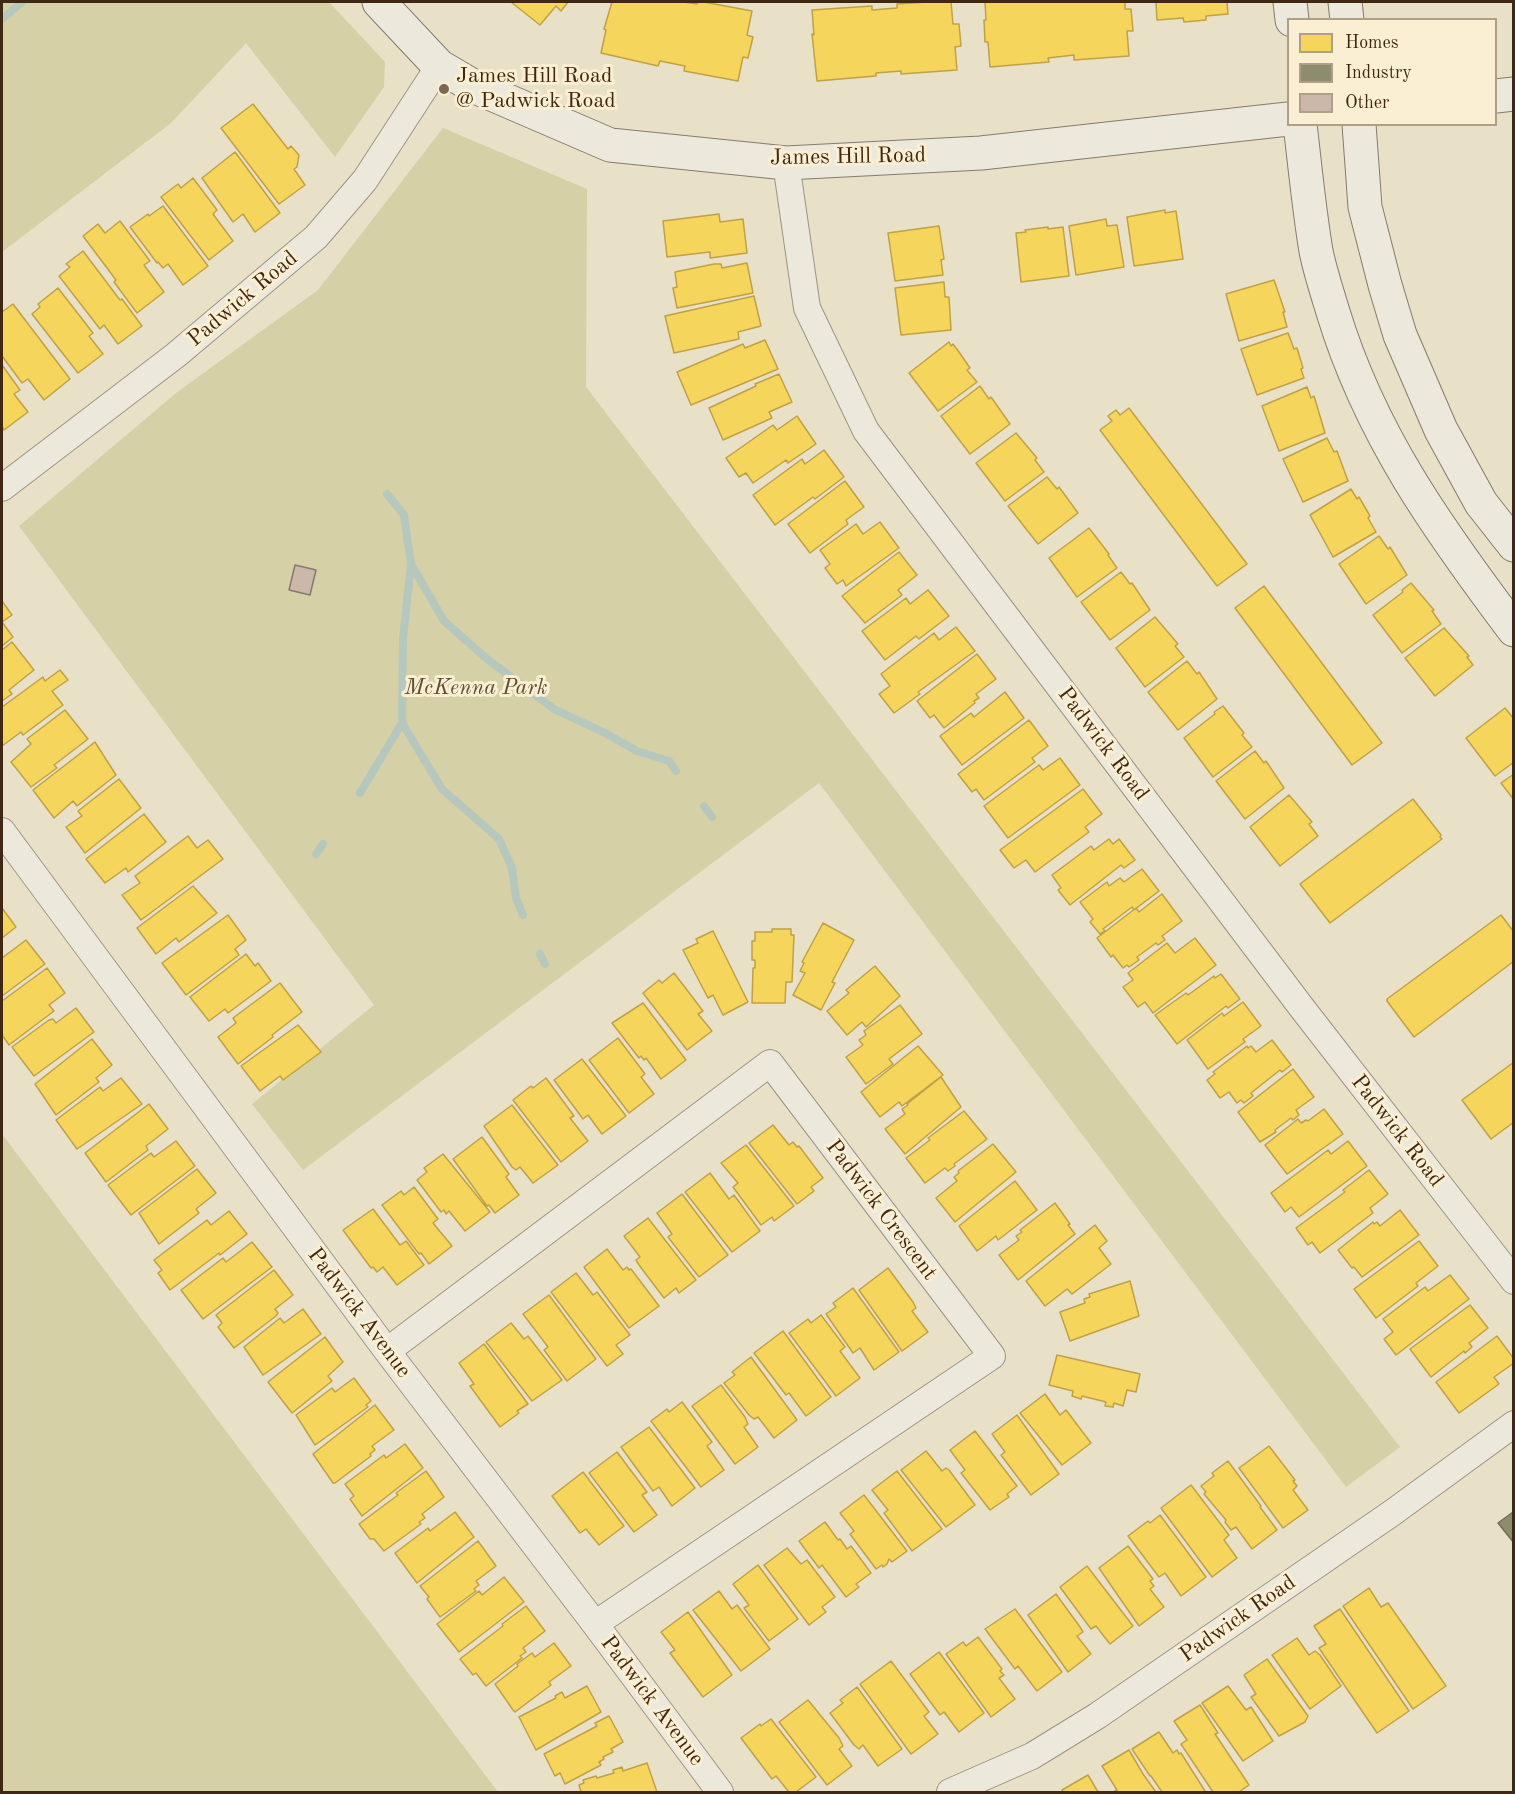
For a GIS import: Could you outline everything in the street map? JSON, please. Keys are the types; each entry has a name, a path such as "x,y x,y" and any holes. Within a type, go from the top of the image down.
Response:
{"street":[{"name":"James Hill Road","path":"379,2 440,66 473,86 610,145 786,162 981,153 1287,119"},
{"path":"1290,2 1292,18"},
{"path":"1345,2 1347,18"},
{"name":"Padwick Road","path":"2,488 176,355 316,237 365,180 440,66"},
{"path":"1497,96 1514,94"},
{"path":"1300,126 1316,252 1340,334 1355,375 1393,455 1418,497 1514,630"},
{"path":"1359,126 1365,207 1384,285 1400,336 1441,430 1481,503 1514,546"},
{"name":"Padwick Road","path":"786,162 807,308 866,431 1295,998 1514,1281"},
{"name":"Padwick Avenue","path":"2,831 387,1351 720,1792"},
{"name":"Padwick Crescent","path":"387,1351 770,1063 785,1082 992,1356 595,1624"},
{"name":"Padwick Road","path":"950,1792 1032,1756 1097,1716 1392,1513 1514,1424"}],"green space":[{"path":"2,2 329,2 385,62 384,87 335,157 246,43 171,123 2,252"},
{"name":"McKenna Park","path":"443,128 587,189 586,387 1400,1447 1346,1487 819,783 303,1170 252,1104 374,1005 19,526 176,393 318,290"},
{"path":"2,1134 498,1792 2,1792"}],"building: Homes":[{"path":"511,2 568,2 561,11 556,6 540,25"},
{"path":"612,2 697,4 704,2 752,11 747,35 753,37 748,58 743,57 738,81 684,71 685,66 660,61 658,66 601,53 606,30 604,29"},
{"path":"951,2 953,24 959,24 961,46 955,47 957,70 901,74 901,71 876,73 876,76 817,81 812,10 872,6 872,10 897,8 897,4"},
{"path":"985,2 1125,2 1125,9 1131,9 1133,31 1127,31 1129,56 1074,60 1074,55 1048,58 1049,62 990,67 988,42 985,42"},
{"path":"1156,2 1227,2 1228,14 1206,16 1206,20 1184,22 1183,18 1157,20"},
{"path":"253,104 288,149 291,146 299,155 297,167 294,169 305,185 279,204 221,128"},
{"path":"235,152 280,213 255,232 243,214 233,222 202,178"},
{"path":"193,178 217,210 213,214 233,241 209,260 161,197 178,184 181,188"},
{"path":"163,206 208,266 183,285 168,264 163,268 157,263 130,227"},
{"path":"1165,210 1165,213 1176,211 1183,259 1134,266 1127,217"},
{"path":"719,214 720,222 743,219 747,253 710,258 710,252 667,257 663,221"},
{"path":"1106,219 1107,226 1117,225 1124,267 1076,275 1069,226"},
{"path":"120,221 150,261 144,265 164,292 137,313 83,236 98,224 105,233"},
{"path":"939,226 944,259 941,260 943,275 895,281 888,233"},
{"path":"1048,227 1048,229 1063,227 1069,276 1021,282 1016,233"},
{"path":"83,251 142,326 118,344 104,325 100,329 59,276 70,267 66,264"},
{"path":"747,263 753,293 677,308 673,288 677,287 675,272 714,264 721,264 722,268"},
{"path":"1274,280 1285,312 1283,312 1287,327 1239,341 1226,294"},
{"path":"944,282 945,297 949,297 951,330 901,335 895,288"},
{"path":"58,288 93,333 89,336 103,354 78,373 32,314 40,307 38,304"},
{"path":"754,296 761,326 738,332 739,339 674,353 665,316"},
{"path":"13,304 70,379 44,400 28,379 22,383 2,356 2,312"},
{"path":"1288,333 1294,349 1297,348 1304,378 1257,395 1241,349"},
{"path":"765,340 778,369 691,405 677,372 743,344 745,348"},
{"path":"949,342 959,352 970,368 967,370 977,382 938,411 909,373"},
{"path":"2,365 20,390 14,394 28,412 4,430 2,426"},
{"path":"779,374 792,402 769,412 772,418 723,440 709,408"},
{"path":"980,386 989,399 991,397 1010,424 970,454 941,416"},
{"path":"1307,387 1311,398 1314,396 1325,433 1279,451 1262,406"},
{"path":"1129,408 1247,564 1217,586 1100,430 1112,421 1108,416 1116,410 1120,415"},
{"path":"797,416 816,444 788,463 786,460 753,483 746,473 739,477 726,458 773,425 777,430"},
{"path":"1016,433 1037,458 1035,460 1044,472 1005,501 976,463"},
{"path":"1327,438 1334,452 1337,451 1348,481 1303,502 1283,459"},
{"path":"824,450 844,477 775,525 753,495 802,459 805,464"},
{"path":"1047,477 1057,489 1059,487 1078,513 1038,544 1008,506"},
{"path":"845,481 864,507 846,520 848,524 810,553 788,524"},
{"path":"1351,489 1357,499 1359,497 1376,532 1333,557 1310,515"},
{"path":"880,522 899,548 846,586 843,580 837,584 825,568 830,564 820,550 856,524 863,534"},
{"path":"1089,528 1117,568 1077,597 1049,558"},
{"path":"1379,536 1388,549 1390,547 1407,575 1366,604 1339,564"},
{"path":"899,552 917,575 898,590 902,595 865,623 842,596"},
{"path":"1121,572 1130,584 1132,583 1150,610 1110,640 1081,602"},
{"path":"1411,583 1434,610 1432,611 1441,624 1402,653 1373,615"},
{"path":"1264,586 1382,743 1352,765 1235,608"},
{"path":"928,590 949,616 919,639 916,636 885,660 862,631 906,598 910,604"},
{"path":"2,601 12,615 2,622"},
{"path":"1155,617 1178,644 1175,646 1184,657 1145,687 1116,648"},
{"path":"2,622 13,637 2,646"},
{"path":"956,627 975,651 918,692 920,694 894,713 879,694 890,686 881,674 934,633 939,640"},
{"path":"1444,628 1469,656 1467,657 1473,665 1435,696 1405,658"},
{"path":"12,642 34,670 9,690 12,694 2,701 2,650"},
{"path":"977,654 996,679 976,694 979,698 974,701 975,703 944,728 934,715 930,718 917,701"},
{"path":"1187,661 1197,674 1199,672 1217,699 1178,730 1148,692"},
{"path":"60,670 68,680 52,691 63,705 23,735 21,732 2,746 2,707 43,677 45,681"},
{"path":"1005,692 1024,718 962,765 940,736 971,713 974,717"},
{"path":"1223,706 1252,747 1213,777 1184,738"},
{"path":"1505,708 1514,719 1514,762 1495,776 1466,738"},
{"path":"65,710 88,739 54,765 57,768 31,787 11,762 31,744 27,739"},
{"path":"1029,720 1048,746 1032,758 1035,762 984,800 976,789 972,792 958,774"},
{"path":"95,742 116,775 77,806 73,801 54,818 33,790"},
{"path":"1255,751 1264,763 1266,761 1284,788 1245,819 1216,781"},
{"path":"1060,758 1080,785 1008,838 984,806 1039,765 1043,770"},
{"path":"1514,774 1514,800 1501,783"},
{"path":"119,779 141,808 85,853 66,827 82,816 78,811"},
{"path":"1083,789 1102,814 1085,827 1089,832 1035,872 1026,860 1014,868 1000,850"},
{"path":"1289,795 1312,822 1309,824 1318,836 1280,866 1250,827"},
{"path":"1413,799 1442,839 1330,923 1300,884"},
{"path":"144,814 166,842 128,872 126,868 105,883 86,859"},
{"path":"188,836 197,848 208,840 223,859 141,920 122,895 140,883 135,876"},
{"path":"1109,839 1113,844 1119,839 1135,860 1124,868 1121,865 1070,905 1058,890 1061,888 1052,875 1091,846 1094,850"},
{"path":"1142,869 1159,891 1134,910 1132,907 1103,929 1105,931 1100,934 1090,922 1093,919 1080,902 1107,882 1109,886 1120,878 1124,882"},
{"path":"193,886 217,913 179,942 176,938 156,954 137,928"},
{"path":"1162,894 1182,921 1162,936 1165,940 1158,945 1156,943 1137,957 1139,960 1129,967 1127,965 1123,968 1113,955 1111,957 1097,938 1136,908 1139,912"},
{"path":"2,908 16,927 2,938"},
{"path":"228,915 246,940 235,949 239,955 186,995 162,963"},
{"path":"1501,915 1514,932 1514,961 1414,1037 1387,999"},
{"path":"823,923 854,940 832,982 835,983 821,1010 793,995 805,973 800,971 804,963 802,962"},
{"path":"772,929 791,929 791,935 794,935 792,982 786,982 785,1003 752,1003 755,960 752,960 752,941 755,941 755,932 772,932"},
{"path":"713,931 748,1002 723,1015 713,995 708,998 683,950 698,943 696,939"},
{"path":"1195,938 1216,965 1153,1013 1145,1002 1138,1007 1123,987 1133,980 1128,973 1167,943 1175,953"},
{"path":"26,940 45,964 2,996 2,958"},
{"path":"246,954 255,966 258,963 271,981 228,1013 225,1009 209,1021 190,997"},
{"path":"875,966 900,996 866,1027 862,1022 847,1035 827,1011 849,993 846,990"},
{"path":"47,968 65,993 49,1005 54,1011 9,1045 2,1035 2,1001"},
{"path":"674,973 703,1011 698,1014 712,1031 687,1050 643,993 659,980 662,983"},
{"path":"1221,974 1240,999 1228,1008 1226,1006 1177,1044 1155,1015 1186,993 1188,995 1214,976 1215,978"},
{"path":"280,983 302,1012 238,1064 218,1037 236,1023 233,1018"},
{"path":"1243,1002 1261,1026 1243,1039 1245,1042 1208,1069 1187,1040 1222,1013 1224,1016"},
{"path":"643,1003 686,1060 661,1079 646,1058 644,1060 641,1056 639,1058 612,1023"},
{"path":"900,1005 922,1034 889,1059 893,1064 866,1084 846,1057 863,1045 859,1040 866,1035 864,1031"},
{"path":"76,1008 94,1032 34,1076 12,1047 49,1020 53,1019 56,1023"},
{"path":"298,1025 321,1052 283,1080 280,1076 260,1091 241,1066"},
{"path":"618,1038 645,1074 641,1077 654,1094 629,1113 589,1060"},
{"path":"92,1039 112,1065 96,1078 99,1082 56,1115 35,1084"},
{"path":"1272,1040 1291,1065 1282,1072 1280,1070 1251,1093 1253,1096 1244,1103 1241,1100 1237,1103 1229,1092 1220,1098 1207,1080 1215,1074 1213,1072 1247,1046 1248,1048 1251,1046 1256,1052"},
{"path":"918,1046 943,1075 902,1106 899,1102 880,1117 861,1092"},
{"path":"582,1059 626,1116 602,1134 588,1115 583,1119 554,1080"},
{"path":"1514,1062 1514,1122 1491,1139 1462,1100"},
{"path":"1293,1069 1314,1097 1296,1110 1299,1115 1293,1120 1291,1118 1275,1130 1276,1132 1260,1142 1238,1112"},
{"path":"941,1077 961,1107 905,1154 885,1129 905,1114 902,1109 907,1104"},
{"path":"121,1078 142,1104 77,1149 56,1120 100,1087 103,1091"},
{"path":"546,1078 574,1116 570,1118 588,1141 561,1162 513,1100"},
{"path":"149,1104 168,1129 146,1146 148,1150 106,1182 85,1153"},
{"path":"512,1105 558,1165 533,1183 520,1167 516,1170 512,1167 484,1126"},
{"path":"1324,1109 1343,1134 1287,1174 1265,1145 1298,1119 1301,1123 1308,1121"},
{"path":"964,1111 987,1139 948,1171 945,1168 925,1183 906,1158"},
{"path":"773,1125 789,1145 793,1142 797,1147 799,1146 823,1178 811,1187 814,1191 797,1204 749,1143"},
{"path":"482,1137 509,1174 506,1177 519,1195 495,1213 489,1205 487,1206 453,1159"},
{"path":"176,1141 195,1166 131,1215 108,1185 151,1153 154,1157"},
{"path":"1348,1141 1367,1166 1299,1217 1291,1207 1285,1212 1271,1193 1328,1150 1331,1154"},
{"path":"993,1144 1016,1172 955,1222 936,1198 957,1181 954,1177 959,1173 958,1171"},
{"path":"746,1145 794,1206 774,1221 772,1217 761,1225 733,1187 738,1183 721,1163"},
{"path":"443,1154 490,1212 465,1231 449,1211 446,1214 444,1210 441,1212 417,1180 427,1172 424,1168"},
{"path":"197,1169 216,1193 196,1209 199,1213 159,1244 139,1213"},
{"path":"1369,1170 1388,1194 1370,1208 1373,1213 1320,1253 1312,1242 1308,1245 1296,1228 1345,1192 1343,1190"},
{"path":"710,1173 729,1199 734,1195 760,1231 732,1252 685,1192"},
{"path":"1015,1181 1037,1210 998,1240 996,1236 977,1251 959,1226"},
{"path":"414,1187 438,1219 433,1223 452,1246 429,1264 382,1205 401,1191 404,1195"},
{"path":"682,1194 728,1255 699,1277 668,1237 672,1234 657,1213"},
{"path":"1055,1203 1075,1234 1018,1280 999,1255 1019,1240 1016,1236 1022,1232 1020,1230"},
{"path":"373,1209 400,1245 406,1241 424,1265 397,1285 383,1267 377,1272 373,1267 371,1268 343,1230"},
{"path":"1400,1210 1419,1235 1362,1277 1338,1250 1373,1222 1374,1224 1377,1222 1380,1226"},
{"path":"229,1211 247,1234 170,1290 158,1273 162,1270 154,1260 207,1220 211,1225"},
{"path":"648,1218 696,1280 679,1293 676,1288 664,1298 639,1265 636,1260 640,1257 624,1236"},
{"path":"1095,1225 1107,1241 1099,1248 1111,1264 1072,1294 1067,1289 1045,1306 1026,1281"},
{"path":"1419,1241 1438,1266 1416,1283 1418,1286 1376,1318 1354,1289"},
{"path":"252,1242 272,1267 203,1319 181,1290 223,1258 226,1262"},
{"path":"607,1249 623,1270 627,1267 631,1269 659,1306 629,1328 584,1267"},
{"path":"888,1268 913,1302 916,1308 912,1311 928,1332 902,1351 859,1290"},
{"path":"274,1270 293,1295 275,1309 278,1313 276,1316 234,1348 218,1327 222,1323 216,1315"},
{"path":"576,1273 593,1295 597,1292 630,1335 616,1345 623,1354 607,1366 551,1292"},
{"path":"1450,1275 1469,1299 1396,1355 1384,1339 1393,1332 1383,1319 1425,1287 1428,1291"},
{"path":"1130,1281 1139,1316 1070,1341 1060,1312 1085,1303 1084,1299 1090,1297 1089,1294"},
{"path":"853,1288 899,1352 874,1370 860,1348 853,1353 826,1314 836,1307 833,1303"},
{"path":"549,1295 596,1359 567,1381 544,1350 548,1347 523,1314"},
{"path":"1470,1305 1488,1328 1469,1343 1472,1347 1431,1377 1410,1349"},
{"path":"303,1309 321,1334 263,1375 244,1347 280,1318 284,1323"},
{"path":"821,1315 845,1347 840,1351 860,1378 836,1396 789,1333 808,1319 811,1323"},
{"path":"511,1323 524,1339 528,1336 562,1380 532,1401 486,1342"},
{"path":"783,1331 831,1397 806,1416 789,1393 786,1395 754,1353"},
{"path":"1497,1336 1514,1359 1514,1363 1494,1377 1499,1384 1459,1413 1436,1382"},
{"path":"325,1337 343,1362 328,1376 332,1381 292,1413 268,1382"},
{"path":"484,1344 528,1404 500,1427 470,1386 474,1384 459,1363"},
{"path":"1057,1355 1140,1374 1136,1392 1127,1390 1123,1406 1114,1403 1113,1407 1105,1406 1106,1402 1072,1396 1073,1391 1049,1385"},
{"path":"751,1357 797,1420 774,1438 758,1417 754,1419 749,1415 724,1383 735,1375 732,1372"},
{"path":"354,1378 371,1401 366,1405 368,1407 315,1445 296,1415 332,1388 335,1392"},
{"path":"721,1385 745,1417 748,1424 744,1427 758,1447 735,1464 692,1406"},
{"path":"1045,1394 1060,1415 1066,1410 1091,1443 1062,1465 1020,1413"},
{"path":"682,1402 712,1442 707,1446 724,1470 701,1487 651,1421 667,1409 669,1412"},
{"path":"375,1405 394,1430 372,1446 375,1450 370,1454 371,1456 333,1483 313,1454"},
{"path":"1017,1415 1059,1474 1031,1495 1001,1455 1005,1452 992,1434"},
{"path":"649,1427 695,1488 672,1506 659,1487 653,1491 621,1447"},
{"path":"975,1431 1017,1486 1007,1494 1009,1497 990,1510 961,1473 965,1470 950,1450"},
{"path":"405,1444 423,1468 362,1516 350,1499 354,1496 345,1484 384,1455 386,1458"},
{"path":"1269,1446 1295,1480 1293,1481 1297,1486 1293,1490 1308,1510 1283,1528 1239,1468"},
{"path":"926,1451 942,1471 946,1468 949,1470 975,1505 946,1527 901,1470"},
{"path":"617,1452 647,1492 642,1495 657,1515 634,1532 589,1473"},
{"path":"1228,1461 1277,1530 1252,1549 1236,1527 1231,1530 1226,1520 1204,1494 1206,1492 1201,1486 1214,1476 1212,1473"},
{"path":"426,1471 444,1497 422,1514 425,1518 419,1522 421,1524 384,1551 374,1539 370,1539 359,1524"},
{"path":"897,1471 942,1529 912,1551 884,1513 888,1510 872,1490"},
{"path":"583,1472 624,1526 599,1545 586,1529 580,1533 552,1496"},
{"path":"1191,1485 1229,1535 1224,1540 1237,1558 1212,1577 1161,1508"},
{"path":"864,1495 907,1551 892,1562 889,1559 887,1564 876,1569 850,1534 854,1531 840,1513"},
{"path":"455,1512 474,1537 417,1583 395,1553 428,1528 430,1531"},
{"path":"1160,1515 1206,1577 1181,1596 1165,1573 1159,1577 1128,1536"},
{"path":"825,1522 847,1549 851,1546 871,1573 856,1584 859,1587 846,1597 822,1565 819,1568 799,1541"},
{"path":"478,1541 496,1566 476,1581 479,1585 474,1589 476,1591 440,1617 420,1586"},
{"path":"1128,1546 1153,1579 1150,1581 1154,1586 1150,1589 1164,1607 1139,1626 1099,1568"},
{"path":"787,1548 801,1564 807,1560 835,1597 822,1607 826,1612 809,1625 764,1565"},
{"path":"758,1565 798,1619 769,1641 744,1608 749,1605 733,1584"},
{"path":"1087,1566 1133,1626 1110,1644 1096,1626 1091,1629 1060,1587"},
{"path":"504,1577 524,1602 459,1652 437,1624 479,1591 482,1595"},
{"path":"1369,1588 1381,1607 1388,1603 1446,1686 1413,1709 1343,1606"},
{"path":"719,1591 732,1609 737,1605 770,1649 741,1671 693,1610"},
{"path":"1056,1594 1083,1632 1077,1636 1091,1654 1068,1672 1028,1615"},
{"path":"526,1606 545,1631 523,1648 526,1652 520,1656 522,1658 486,1686 476,1673 473,1675 460,1659"},
{"path":"1015,1609 1062,1672 1037,1691 1018,1666 1015,1669 985,1629"},
{"path":"1340,1609 1409,1711 1377,1733 1319,1648 1326,1644 1314,1626"},
{"path":"688,1612 732,1675 703,1697 670,1653 675,1650 661,1632"},
{"path":"978,1637 1002,1669 1000,1671 1004,1675 999,1678 1015,1699 991,1717 946,1654 963,1642 966,1646"},
{"path":"1297,1638 1309,1655 1315,1651 1320,1655 1341,1686 1310,1709 1272,1655"},
{"path":"554,1643 571,1666 549,1682 551,1685 515,1712 495,1684 532,1653 535,1657"},
{"path":"939,1652 984,1713 959,1732 944,1712 940,1715 910,1674"},
{"path":"1267,1659 1308,1716 1305,1722 1279,1736 1251,1697 1256,1694 1244,1675"},
{"path":"891,1661 929,1712 924,1716 938,1734 911,1754 860,1684"},
{"path":"587,1686 601,1712 536,1750 519,1717 556,1698 555,1696 562,1692 565,1698"},
{"path":"1228,1686 1246,1710 1251,1707 1273,1741 1243,1761 1202,1703"},
{"path":"857,1687 902,1749 878,1766 863,1745 859,1749 854,1745 830,1713 843,1703 840,1700"},
{"path":"808,1700 839,1738 843,1746 839,1749 852,1766 827,1785 779,1722"},
{"path":"1200,1705 1218,1733 1215,1734 1249,1785 1239,1792 1213,1792 1181,1744 1187,1740 1174,1721"},
{"path":"609,1716 623,1742 611,1749 613,1752 603,1757 604,1759 599,1762 601,1765 565,1784 560,1773 555,1776 544,1754 597,1726 595,1723"},
{"path":"771,1719 816,1777 796,1792 789,1792 776,1776 772,1779 741,1738"},
{"path":"1159,1732 1173,1753 1177,1750 1179,1754 1181,1753 1205,1791 1162,1792 1132,1749"},
{"path":"1129,1750 1156,1792 1113,1792 1117,1790 1102,1766"},
{"path":"647,1763 657,1792 581,1792 579,1785 584,1783 583,1780 614,1773 613,1770 622,1767 623,1771"},
{"path":"1088,1775 1098,1792 1063,1792 1062,1790"}],"building: Industry":[{"path":"1514,1513 1514,1543 1498,1523"}],"building: Other":[{"path":"295,565 316,570 310,595 289,590"}],"waterway":[{"path":"2,19 22,2"},
{"path":"387,494 404,515 411,564 403,638 402,723 442,789 499,839 512,868 516,898 523,915"},
{"path":"411,564 444,621 487,659 554,709 637,751 669,761 676,771"},
{"path":"360,793 402,723"},
{"path":"704,806 712,817"},
{"path":"316,854 323,844"},
{"path":"540,954 545,964"}],"place":[{"name":"James Hill Road @ Padwick Road","path":"444,89"}]}
